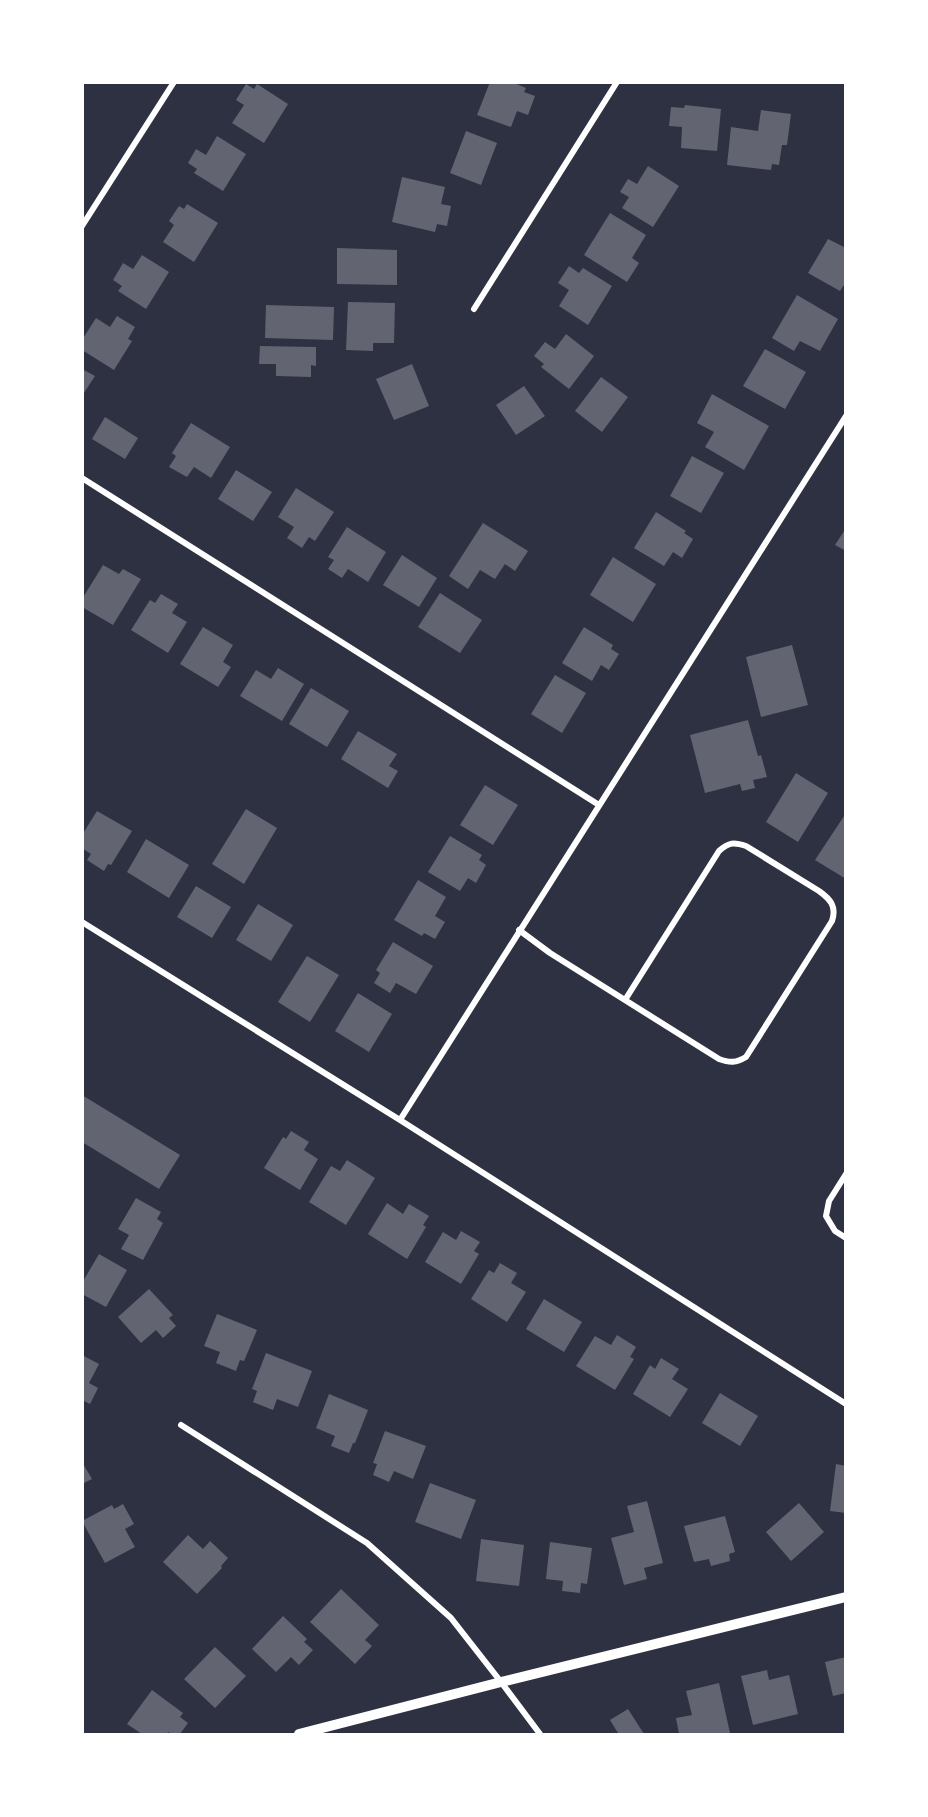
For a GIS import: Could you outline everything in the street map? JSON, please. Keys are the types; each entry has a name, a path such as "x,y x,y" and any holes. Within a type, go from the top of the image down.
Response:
{"street":[{"path":"82,226 174,82"},
{"path":"474,309 616,82"},
{"path":"400,1119 846,416"},
{"path":"82,478 599,805"},
{"path":"519,930 550,953 719,1059 730,1063 746,1057 832,921 833,906 828,898 819,891 746,846 728,843 719,851 625,1000"},
{"path":"83,922 400,1119 846,1404"},
{"path":"846,1174 829,1201 826,1216 836,1231 846,1238"},
{"path":"181,1425 367,1543 451,1618 540,1734"},
{"path":"299,1734 846,1597"}],"building":[{"path":"490,82 512,82 526,88 524,92 535,96 528,115 517,111 511,127 477,115"},
{"path":"246,84 254,89 257,84 288,104 264,143 232,123 244,105 236,100"},
{"path":"685,105 721,109 717,151 681,148 682,127 669,126 671,107 684,108"},
{"path":"761,110 791,114 787,145 782,145 779,165 772,164 771,170 727,165 731,127 758,131"},
{"path":"466,131 497,143 481,185 450,173"},
{"path":"217,136 246,154 223,191 194,173 197,169 188,163 196,149 206,155"},
{"path":"648,166 679,186 653,227 622,208 629,197 620,192 628,179 637,184"},
{"path":"402,177 445,187 441,204 451,206 447,226 437,224 435,232 392,222"},
{"path":"187,204 218,223 194,262 163,242 174,225 169,221 179,206 184,209"},
{"path":"610,213 646,235 632,258 639,263 627,282 584,255"},
{"path":"828,239 846,248 846,282 840,291 808,273"},
{"path":"337,248 397,250 397,285 337,284"},
{"path":"142,255 169,272 146,309 118,291 122,286 113,280 123,263 133,269"},
{"path":"569,266 579,273 583,268 612,286 588,325 559,306 569,290 558,283"},
{"path":"797,295 838,319 820,351 800,341 794,351 772,338"},
{"path":"348,302 395,303 394,343 373,343 373,351 346,350"},
{"path":"266,305 334,307 333,340 265,338"},
{"path":"117,316 135,327 128,339 132,341 114,370 82,350 82,340 96,318 110,327"},
{"path":"566,334 594,356 569,389 541,367 544,364 534,356 545,342 555,349"},
{"path":"260,346 316,347 316,366 311,365 311,377 276,376 276,364 259,364"},
{"path":"765,349 806,372 785,409 743,386"},
{"path":"412,364 429,406 394,420 376,379"},
{"path":"82,369 95,376 82,396"},
{"path":"601,377 628,397 602,432 575,411"},
{"path":"524,386 545,416 516,435 496,405"},
{"path":"712,394 769,426 744,470 705,447 714,432 697,423"},
{"path":"105,417 138,438 125,459 92,439"},
{"path":"191,423 230,447 211,478 194,467 187,477 169,467 176,456 172,453"},
{"path":"692,456 724,473 701,513 670,496"},
{"path":"236,470 272,492 253,521 218,499"},
{"path":"296,488 334,512 315,541 309,537 302,548 287,538 294,527 278,517"},
{"path":"656,512 686,531 684,533 693,539 682,558 673,552 664,566 634,548"},
{"path":"483,523 528,551 515,571 505,564 495,579 480,570 468,589 449,576"},
{"path":"347,527 386,552 368,582 348,569 342,578 328,569 334,560 328,557"},
{"path":"846,528 846,551 835,545"},
{"path":"402,555 437,578 419,607 383,585"},
{"path":"613,557 656,584 633,622 590,595"},
{"path":"103,565 119,574 123,569 141,579 113,625 82,607 82,599"},
{"path":"440,593 482,620 460,653 418,627"},
{"path":"161,594 178,604 172,613 187,622 168,653 131,630 150,600 155,603"},
{"path":"203,627 233,645 223,662 231,667 218,687 180,664"},
{"path":"584,627 613,645 611,649 619,654 609,670 601,665 592,681 562,663"},
{"path":"792,645 808,705 761,717 746,657"},
{"path":"278,668 304,684 282,721 240,696 256,670 271,679"},
{"path":"555,675 586,693 562,733 531,714"},
{"path":"311,688 349,711 327,747 289,724"},
{"path":"748,720 758,756 761,755 767,777 753,780 755,788 742,791 740,784 705,793 690,735"},
{"path":"358,731 397,754 389,766 398,771 388,788 341,759"},
{"path":"796,773 828,793 798,842 766,822"},
{"path":"485,785 518,805 493,845 460,825"},
{"path":"246,809 277,828 244,884 212,864"},
{"path":"97,811 132,831 111,865 108,864 104,871 87,860 91,854 82,848 82,835"},
{"path":"846,813 846,879 815,860"},
{"path":"450,836 482,855 479,860 486,865 476,883 468,878 460,891 428,872"},
{"path":"146,839 189,865 169,898 127,872"},
{"path":"418,880 446,897 435,916 445,922 435,939 424,933 422,936 394,920"},
{"path":"196,886 231,907 212,938 177,917"},
{"path":"258,904 293,925 271,961 236,940"},
{"path":"393,942 433,966 416,994 396,983 390,993 374,983 380,973 376,970"},
{"path":"307,956 339,975 310,1022 278,1002"},
{"path":"358,993 392,1014 369,1052 335,1031"},
{"path":"82,1095 180,1155 159,1189 82,1142"},
{"path":"291,1131 309,1142 304,1150 318,1159 300,1190 264,1168 283,1137 286,1139"},
{"path":"347,1160 375,1178 346,1225 309,1202 331,1166 340,1171"},
{"path":"136,1198 161,1212 157,1219 163,1223 143,1260 121,1249 129,1235 118,1229"},
{"path":"387,1203 403,1214 409,1204 429,1216 423,1225 426,1227 407,1259 368,1234"},
{"path":"461,1231 480,1242 474,1251 479,1254 461,1284 425,1262 443,1232 456,1240"},
{"path":"99,1254 127,1270 106,1307 82,1294 82,1283"},
{"path":"500,1263 517,1273 511,1283 526,1292 507,1322 471,1299 489,1270 494,1273"},
{"path":"149,1289 173,1315 169,1318 176,1326 163,1338 156,1330 141,1343 118,1317"},
{"path":"544,1299 582,1322 564,1352 526,1329"},
{"path":"217,1314 257,1330 244,1361 240,1360 236,1371 216,1363 220,1352 204,1346"},
{"path":"617,1335 636,1347 630,1357 634,1359 615,1390 576,1366 595,1336 611,1345"},
{"path":"266,1353 312,1371 298,1407 277,1399 273,1410 253,1402 257,1391 252,1389"},
{"path":"82,1355 99,1364 89,1383 98,1388 90,1404 82,1400"},
{"path":"661,1358 679,1369 672,1379 688,1389 670,1417 633,1394 650,1365 655,1369"},
{"path":"720,1393 758,1416 740,1446 702,1423"},
{"path":"329,1394 368,1410 349,1453 331,1446 335,1436 316,1428"},
{"path":"385,1431 426,1446 413,1479 394,1471 389,1482 373,1475 377,1464 373,1463"},
{"path":"82,1462 92,1479 82,1484"},
{"path":"836,1464 846,1466 846,1513 830,1511"},
{"path":"430,1483 476,1500 461,1539 415,1522"},
{"path":"647,1501 663,1563 644,1568 647,1579 624,1585 611,1538 634,1532 627,1506"},
{"path":"799,1503 824,1532 791,1561 766,1532"},
{"path":"123,1504 134,1524 125,1529 135,1547 105,1563 82,1521 112,1505 114,1509"},
{"path":"725,1516 735,1552 729,1554 730,1561 711,1566 709,1559 694,1562 684,1526"},
{"path":"188,1535 203,1549 210,1541 228,1558 221,1566 222,1568 197,1594 163,1562"},
{"path":"481,1539 524,1545 519,1586 476,1581"},
{"path":"550,1542 592,1548 587,1584 581,1583 580,1593 562,1591 563,1581 546,1579"},
{"path":"341,1589 379,1625 365,1640 372,1646 355,1664 310,1622"},
{"path":"283,1616 307,1639 304,1642 313,1650 299,1665 291,1657 276,1672 252,1649"},
{"path":"215,1647 246,1676 215,1708 184,1679"},
{"path":"846,1657 846,1693 833,1696 825,1662"},
{"path":"767,1670 769,1680 789,1675 798,1714 753,1725 741,1676"},
{"path":"719,1683 730,1733 679,1734 676,1718 692,1715 686,1691"},
{"path":"152,1690 183,1713 180,1717 188,1723 180,1734 168,1732 167,1734 142,1734 127,1724"},
{"path":"628,1709 644,1734 615,1734 618,1733 610,1720"}]}
